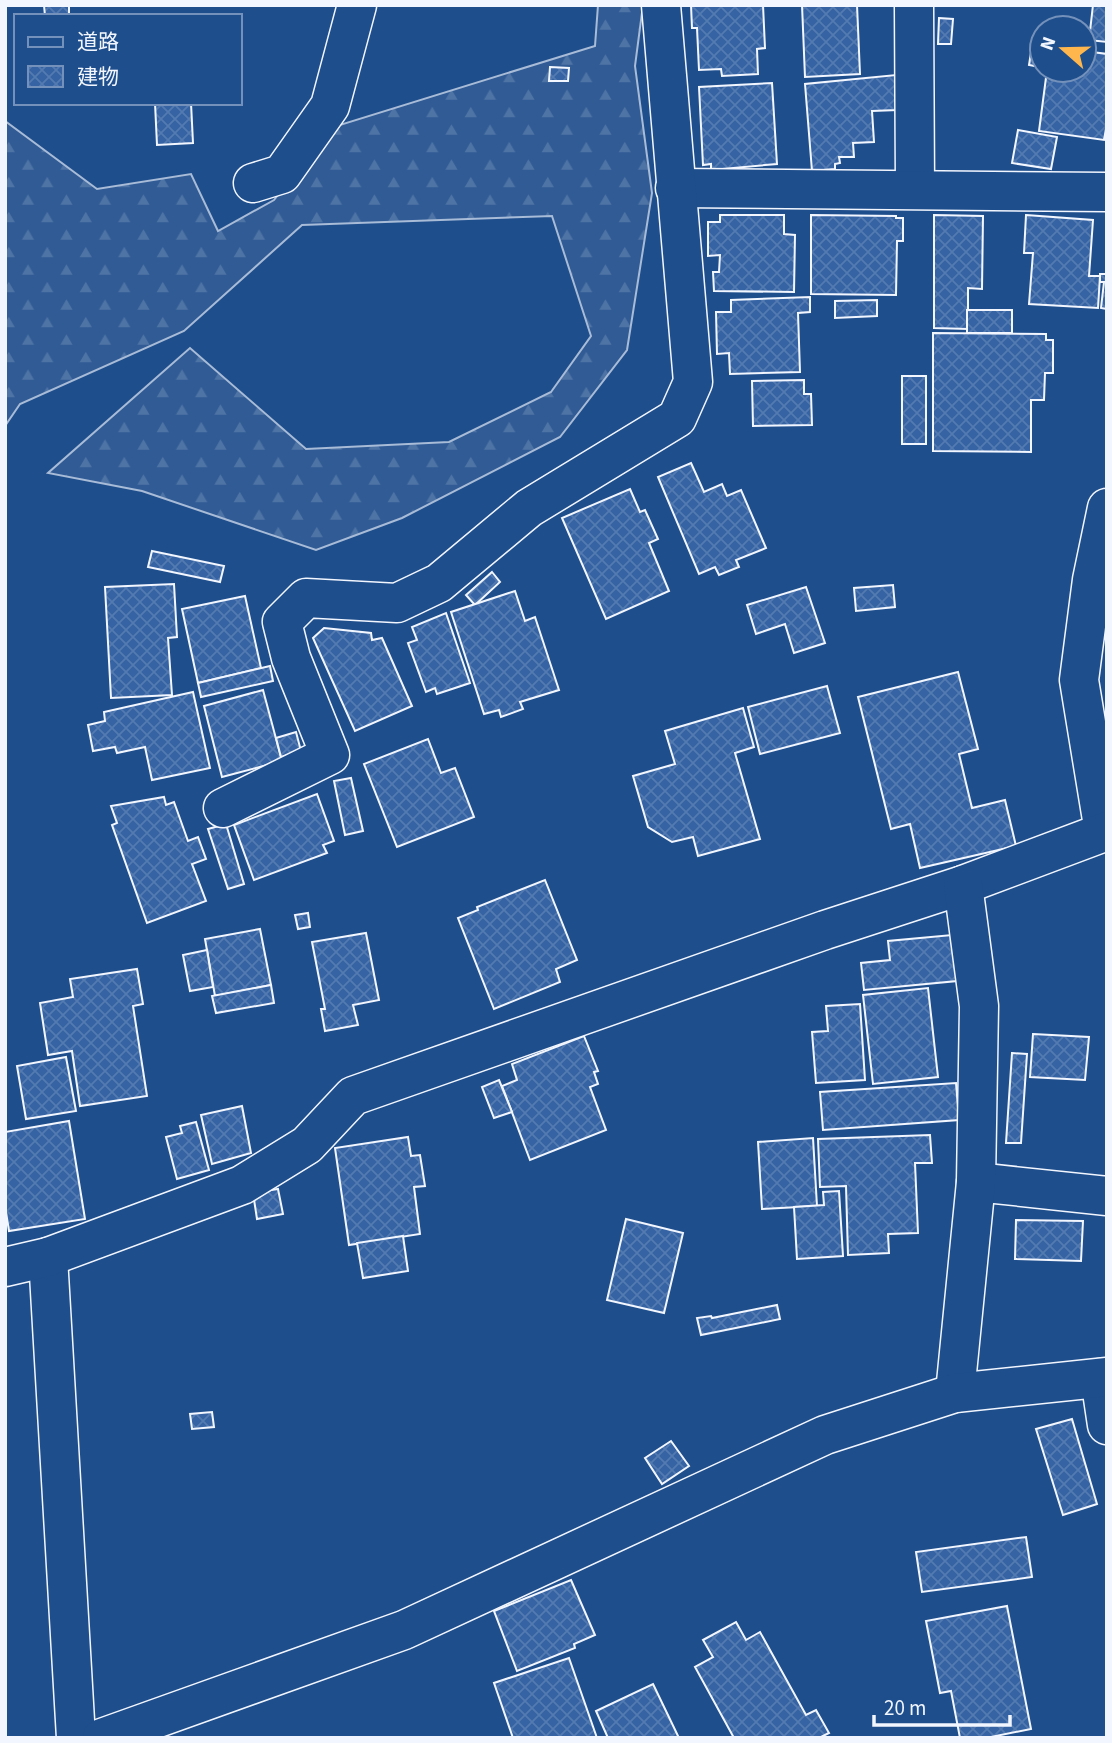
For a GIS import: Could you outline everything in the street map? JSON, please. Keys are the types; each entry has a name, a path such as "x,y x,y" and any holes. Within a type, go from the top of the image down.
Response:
{"street":[{"path":"253,183 282,174 330,106 357,5"},
{"path":"223,808 330,755 291,658 282,622 306,598 397,603 439,583 529,509 677,418 693,382 661,5"},
{"path":"914,5 915,189"},
{"path":"675,188 1107,192"},
{"path":"5,1267 48,1257 242,1185 307,1144 353,1096 799,939 963,886 1105,831 1079,680 1092,580 1107,508"},
{"path":"955,1393 976,1182 979,1006 963,886"},
{"path":"976,1182 1107,1196"},
{"path":"48,1257 76,1738"},
{"path":"102,1738 404,1630 825,1436 955,1393 1103,1377 1107,1426"}],"green space":[{"path":"598,5 643,5 635,66 652,193 627,350 560,437 402,518 316,550 142,491 48,473 190,348 306,449 449,442 551,392 591,336 552,216 302,225 184,331 20,404 5,426 5,121 97,189 191,174 218,231 274,200 330,128 595,46"}],"building":[{"path":"44,5 69,5 69,14 45,14"},
{"path":"691,5 763,5 765,48 757,49 758,74 722,76 721,69 699,70 697,28 692,28"},
{"path":"802,5 857,5 860,74 805,77"},
{"path":"1093,5 1107,5 1107,42 1098,41 1098,14 1092,14"},
{"path":"939,18 953,19 951,44 938,44"},
{"path":"1098,53 1107,54 1107,123 1104,140 1039,131 1045,84 1098,84"},
{"path":"550,67 569,68 568,81 549,81"},
{"path":"896,75 897,110 872,111 874,142 853,143 854,157 839,157 840,163 835,164 835,169 812,171 805,84"},
{"path":"772,83 777,164 711,170 711,164 703,165 699,87"},
{"path":"155,105 191,105 193,143 157,145"},
{"path":"1018,130 1057,137 1051,169 1012,163"},
{"path":"720,215 784,215 784,234 795,235 794,292 714,291 713,272 719,272 720,255 708,256 708,222 720,222"},
{"path":"811,215 903,218 903,241 897,241 896,295 811,294"},
{"path":"934,215 983,216 982,289 968,288 968,329 934,328"},
{"path":"1026,215 1093,220 1089,276 1100,276 1098,308 1029,304 1033,253 1024,253"},
{"path":"1100,274 1107,274 1107,309 1101,308 1104,282 1100,282"},
{"path":"810,297 810,312 798,313 800,372 730,374 729,353 717,354 716,312 731,312 731,300"},
{"path":"877,300 877,316 835,318 835,301"},
{"path":"967,310 1012,310 1012,333 967,333"},
{"path":"933,333 1046,334 1046,340 1053,340 1053,373 1045,373 1044,400 1031,400 1031,452 933,451"},
{"path":"902,376 926,376 926,444 902,444"},
{"path":"804,380 804,394 811,394 812,425 753,426 752,381"},
{"path":"691,463 704,492 722,484 727,496 741,490 766,548 736,560 739,567 719,575 715,567 699,574 658,477"},
{"path":"630,489 640,512 645,510 658,539 649,543 669,591 606,619 562,518"},
{"path":"152,551 224,566 220,582 148,567"},
{"path":"492,572 500,582 475,605 466,595"},
{"path":"174,584 177,637 168,638 172,695 111,698 105,587"},
{"path":"893,585 895,607 856,611 854,588"},
{"path":"806,587 825,643 794,653 785,624 756,634 747,605"},
{"path":"515,591 525,621 535,617 559,690 520,702 523,709 501,717 499,710 484,714 451,612"},
{"path":"245,596 261,668 198,683 182,609"},
{"path":"446,613 470,683 437,694 435,688 426,692 408,643 417,640 412,627"},
{"path":"324,628 371,633 372,640 382,638 412,706 355,731 313,638"},
{"path":"270,666 273,681 201,697 198,683"},
{"path":"958,672 978,749 959,754 972,808 1005,800 1016,846 920,868 910,824 891,829 858,697"},
{"path":"827,686 840,733 760,754 748,707"},
{"path":"263,690 282,761 222,777 204,706"},
{"path":"193,692 210,768 152,780 145,747 117,753 115,747 93,751 88,725 105,721 104,712"},
{"path":"743,708 754,747 735,753 760,839 698,856 693,837 672,842 648,827 633,776 675,764 665,731"},
{"path":"296,732 301,751 281,757 276,738"},
{"path":"428,739 441,773 455,768 474,817 397,847 364,764"},
{"path":"351,778 363,831 345,835 334,781"},
{"path":"317,794 334,841 323,845 327,853 254,880 234,825"},
{"path":"164,797 166,805 174,802 188,841 198,837 206,859 192,864 206,901 147,923 112,825 117,823 111,806"},
{"path":"226,824 244,884 228,889 208,829"},
{"path":"545,880 577,960 556,969 560,982 494,1009 458,918 478,910 477,907"},
{"path":"308,913 310,927 298,929 295,915"},
{"path":"260,929 271,985 215,996 205,939"},
{"path":"366,933 379,1000 353,1005 358,1025 325,1031 321,1009 325,1009 312,942"},
{"path":"952,935 957,981 864,990 861,963 890,960 888,941"},
{"path":"207,950 213,987 190,991 183,955"},
{"path":"137,969 143,1004 133,1006 147,1096 80,1106 72,1051 48,1055 40,1003 73,997 70,979"},
{"path":"271,985 274,1003 216,1013 212,996"},
{"path":"928,988 938,1077 873,1084 863,995"},
{"path":"860,1004 865,1080 816,1083 812,1032 828,1031 826,1006"},
{"path":"1033,1034 1089,1037 1085,1080 1030,1077"},
{"path":"584,1036 598,1071 594,1072 598,1084 590,1087 606,1130 530,1160 502,1086 517,1080 512,1064"},
{"path":"1012,1053 1027,1054 1021,1143 1006,1143"},
{"path":"66,1057 76,1111 26,1119 17,1066"},
{"path":"499,1080 512,1112 494,1118 482,1087"},
{"path":"956,1083 959,1120 823,1130 820,1092"},
{"path":"242,1106 251,1153 212,1164 201,1115"},
{"path":"69,1121 85,1219 9,1231 5,1206 5,1132"},
{"path":"196,1122 209,1170 177,1179 166,1137 182,1133 180,1126"},
{"path":"930,1135 932,1163 915,1163 918,1233 888,1234 889,1253 848,1255 846,1186 820,1187 818,1139"},
{"path":"408,1137 411,1156 420,1155 425,1186 414,1187 420,1234 349,1245 335,1148"},
{"path":"813,1138 817,1206 762,1209 758,1142"},
{"path":"278,1189 283,1214 257,1219 253,1193"},
{"path":"839,1191 843,1256 797,1259 794,1207 824,1205 823,1192"},
{"path":"626,1219 683,1233 664,1313 607,1300"},
{"path":"1016,1220 1083,1221 1081,1261 1015,1259"},
{"path":"403,1236 408,1271 363,1278 357,1243"},
{"path":"777,1305 780,1319 701,1335 697,1318 712,1318"},
{"path":"212,1412 214,1427 192,1429 190,1414"},
{"path":"1072,1419 1097,1504 1063,1515 1036,1429"},
{"path":"671,1441 689,1466 662,1484 645,1458"},
{"path":"1026,1537 1032,1577 922,1592 916,1552"},
{"path":"571,1580 595,1635 574,1644 575,1648 517,1671 494,1611"},
{"path":"1007,1606 1031,1729 986,1738 960,1738 951,1691 940,1693 926,1621"},
{"path":"736,1622 746,1640 760,1632 806,1715 816,1710 829,1733 819,1738 734,1738 695,1667 713,1657 703,1640"},
{"path":"569,1658 597,1738 513,1738 494,1683"},
{"path":"653,1684 679,1738 608,1738 596,1711"}]}
